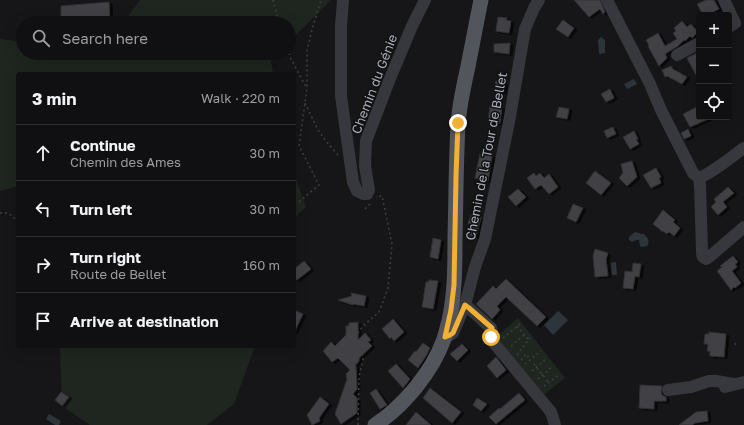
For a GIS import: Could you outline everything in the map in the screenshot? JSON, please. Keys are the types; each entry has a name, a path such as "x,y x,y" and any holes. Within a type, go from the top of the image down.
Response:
{"main road":[{"path":"375,425 385,419 400,405 417,385 432,365 445,337 451,310 454,285 458,123 481,0"}],"street":[{"name":"Chemin du Génie","path":"343,0 341,26 341,96 355,187 357,191 362,194 367,194 369,190 365,166 366,141 388,81 425,0"},
{"name":"Chemin de la Tour de Bellet","path":"445,337 453,333 465,305 485,239 509,122 525,29 539,0"},
{"path":"607,0 650,84 673,135 693,173 699,178 702,256 706,259 708,258 744,227"},
{"path":"724,0 730,12"},
{"path":"732,17 735,23 732,25"},
{"path":"676,55 696,45"},
{"path":"699,178 744,148"},
{"path":"465,305 492,328 491,340 551,412 555,425"},
{"path":"668,390 691,387 709,381 734,385"}],"path":[{"path":"273,0 277,16"},
{"path":"296,203 319,185 299,146 307,88 307,50 322,0"},
{"path":"292,60 307,88"},
{"path":"305,103 317,128 343,161 351,165"},
{"path":"358,425 358,377 363,359 362,351 354,337 363,326 380,312 388,288 392,244 382,196 375,197"},
{"path":"365,209 372,202"},
{"path":"0,214 8,213 16,219"},
{"path":"501,340 520,324"},
{"path":"517,326 528,340"},
{"path":"508,349 524,335"},
{"path":"515,358 530,338"},
{"path":"735,345 736,340"},
{"path":"522,366 541,351"},
{"path":"520,363 526,354 530,359"},
{"path":"529,374 547,358"},
{"path":"534,364 549,383"},
{"path":"535,381 553,366"},
{"path":"543,388 560,374"}],"shaded area":[{"path":"140,0 331,0 296,35 296,16 128,16"},
{"path":"601,37 605,40 605,53 599,54 598,40"},
{"path":"0,39 16,41 16,60 272,60 273,72 16,72 16,187 0,191"},
{"path":"634,79 637,84 627,89 624,84"},
{"path":"488,137 494,137 492,149 486,148"},
{"path":"296,179 306,207 296,216"},
{"path":"635,232 645,235 648,241 647,246 640,246 639,240 632,242 629,240 629,237"},
{"path":"616,262 617,275 612,275 611,263"},
{"path":"558,311 568,320 553,335 544,325"},
{"path":"518,318 565,378 541,397 493,340"},
{"path":"60,348 254,348 234,404 207,425 90,425 62,406"},
{"path":"49,414 61,421 59,425 55,425 46,419"}],"building":[{"path":"574,0 600,0 605,12 603,14 600,9 589,17"},
{"path":"706,0 714,0 719,9 713,12 701,12 697,4"},
{"path":"109,2 110,16 61,16 61,6"},
{"path":"498,17 507,18 506,20 511,21 509,33 496,31"},
{"path":"563,20 574,28 568,37 556,29"},
{"path":"682,21 687,27 691,24 696,30 696,34 692,38 690,36 665,54 667,58 659,66 646,40 658,33 665,46 677,39 673,33 676,31 674,28"},
{"path":"510,43 509,54 494,52 494,44"},
{"path":"696,54 696,75 687,58"},
{"path":"671,66 673,69 687,77 682,84 667,76 665,77 662,70"},
{"path":"496,81 505,83 503,93 494,91"},
{"path":"610,89 614,98 606,102 601,94"},
{"path":"490,106 502,107 500,123 488,122"},
{"path":"559,107 569,109 567,119 556,117"},
{"path":"696,108 696,120 706,120 690,127 683,114"},
{"path":"613,127 616,134 607,138 604,131"},
{"path":"688,129 691,136 684,139 681,133"},
{"path":"634,131 639,144 630,149 623,137"},
{"path":"480,154 492,156 488,181 475,178"},
{"path":"632,161 637,177 627,186 619,178 623,173 621,164"},
{"path":"656,168 661,177 659,178 661,183 651,188 643,175"},
{"path":"595,171 611,183 601,195 586,183"},
{"path":"534,173 536,176 540,173 544,178 549,174 558,187 549,194 541,185 535,189 527,178"},
{"path":"728,187 734,193 723,202 727,207 718,215 711,207 716,202 714,199"},
{"path":"518,189 526,197 516,206 508,197"},
{"path":"573,204 583,208 576,222 567,218"},
{"path":"663,210 675,220 673,222 680,228 674,236 669,232 667,234 663,232 653,224"},
{"path":"471,215 481,218 476,237 468,235 471,224 468,223"},
{"path":"433,238 441,240 438,259 430,257"},
{"path":"595,249 608,253 606,259 608,276 595,277 593,256"},
{"path":"733,256 738,262 735,264 737,267 732,271 741,283 731,290 717,271 722,267 720,266"},
{"path":"304,261 311,269 297,280 296,267"},
{"path":"633,263 641,264 639,277 635,276 633,289 623,288 625,271 632,272"},
{"path":"506,279 546,317 537,326 506,297 497,306 500,310 492,319 476,304 493,286 496,289"},
{"path":"429,280 438,281 433,309 422,307 426,282"},
{"path":"351,293 366,296 364,306 353,305 338,300 352,296"},
{"path":"296,311 303,314 296,329"},
{"path":"393,319 404,332 394,341 391,337 390,339 382,329"},
{"path":"358,322 358,340 365,333 371,340 368,342 372,346 359,358 359,361 355,366 357,389 353,394 357,398 357,413 341,424 335,414 347,379 346,374 350,370 338,358 332,362 323,351 331,342 335,346 346,335 346,326 349,326 349,323"},
{"path":"709,332 726,334 724,357 710,356 710,351 707,351 708,344 704,344 705,334 709,334"},
{"path":"423,343 430,348 418,368 408,360"},
{"path":"462,344 468,350 457,361 450,354"},
{"path":"496,357 506,370 497,378 487,366"},
{"path":"396,364 410,379 403,388 388,371"},
{"path":"640,385 662,386 662,395 666,397 666,401 654,401 654,409 639,408"},
{"path":"430,388 461,412 452,423 423,398"},
{"path":"376,389 387,405 380,409 370,393"},
{"path":"61,392 69,397 62,406 55,400"},
{"path":"519,393 525,400 496,424 489,417"},
{"path":"320,397 329,404 319,418 320,421 312,425 307,415"},
{"path":"477,398 487,404 481,411 473,405"},
{"path":"707,411 708,421 695,423 692,425 679,425 696,412"},
{"path":"416,412 431,425 406,425"}],"route":[{"path":"458,123 454,285 451,310 445,337 453,333 465,305 492,328 491,337"}]}
